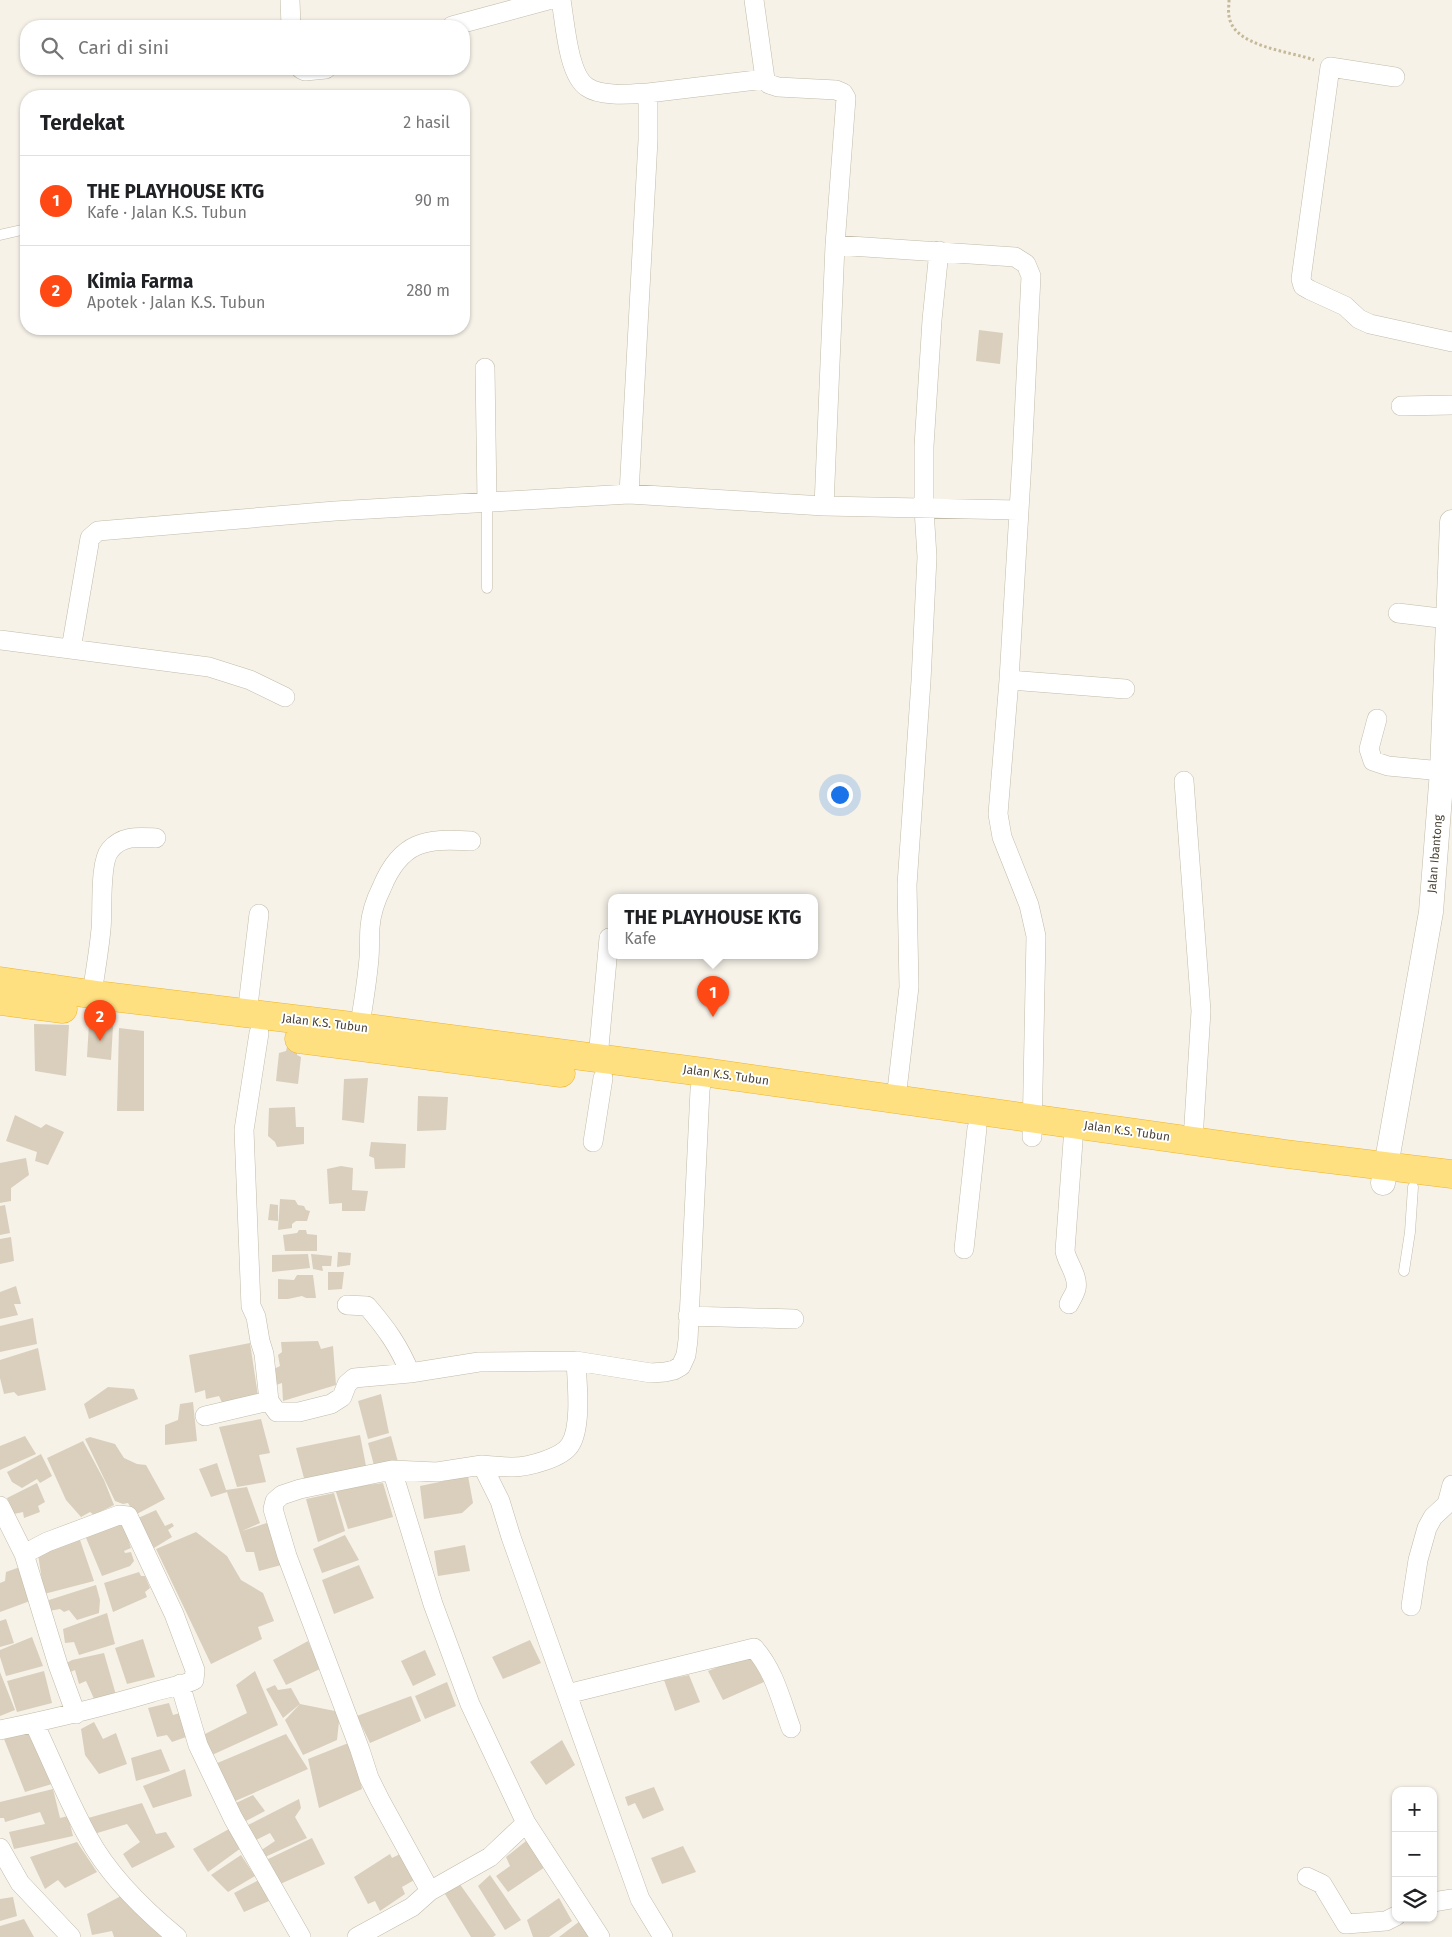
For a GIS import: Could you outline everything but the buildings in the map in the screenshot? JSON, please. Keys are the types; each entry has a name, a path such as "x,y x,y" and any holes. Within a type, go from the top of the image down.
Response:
{"highway":[{"name":"Jalan K.S. Tubun","path":"0,981 92,994 253,1024"},
{"name":"Jalan K.S. Tubun","path":"0,1001 253,1024 701,1081 896,1099 1074,1136 1193,1140 1286,1154 1384,1174 1413,1187 1452,1192"},
{"name":"Jalan K.S. Tubun","path":"701,1081 977,1128 1032,1128"},
{"name":"Jalan K.S. Tubun","path":"1111,1138 1285,1172 1452,1174"}],"street":[{"path":"290,0 291,20"},
{"path":"470,21 548,0"},
{"path":"561,0 574,67 580,82 588,88 620,95 765,79"},
{"path":"754,0 765,79 769,84 778,87 836,90 844,93 846,98 835,245 824,506"},
{"path":"1395,77 1330,66 1301,272 1303,286 1345,306 1358,319 1370,324 1452,342"},
{"path":"629,494 648,140 648,93"},
{"path":"835,245 1016,257 1029,270 1028,356 1009,680 998,814 1002,837 1029,905 1036,936 1032,1128"},
{"path":"896,1099 909,987 907,885 927,558 924,509 924,446 939,251"},
{"path":"485,368 487,502"},
{"path":"1401,406 1452,405"},
{"path":"71,648 90,538 98,531 335,511 629,494 824,506 1018,510"},
{"name":"Jalan Ibantong","path":"1384,1174 1431,912 1448,716 1448,619 1452,522"},
{"path":"1398,613 1448,619"},
{"path":"0,640 209,667 250,680 285,697"},
{"path":"1009,680 1125,689"},
{"path":"1377,718 1369,749 1373,761 1388,766 1442,771"},
{"path":"1184,781 1201,1010 1193,1140"},
{"path":"92,994 101,928 103,884 108,853 118,842 130,837 156,838"},
{"path":"358,1036 369,957 372,914 388,872 399,857 421,843 447,840 471,842"},
{"path":"259,914 244,1146 251,1306 256,1317 264,1354 269,1401 277,1412 312,1410 331,1404 342,1397 347,1384 354,1378 410,1373 479,1362 576,1361 651,1372 674,1370 681,1366 686,1355 701,1081"},
{"path":"593,1142 608,952"},
{"path":"964,1249 977,1128"},
{"path":"1069,1304 1076,1286 1065,1251 1074,1136"},
{"path":"347,1305 367,1306 383,1324 400,1349 410,1373"},
{"path":"688,1316 794,1319"},
{"path":"430,1891 369,1778 287,1556 273,1509 275,1501 282,1495 300,1489 392,1470 437,1472 482,1465 515,1467 542,1461 559,1454 570,1446 575,1434 578,1407 576,1361"},
{"path":"204,1416 269,1401"},
{"path":"482,1465 500,1501 511,1537 640,1899 663,1937"},
{"path":"392,1470 433,1604 470,1704 526,1823 600,1937"},
{"path":"1411,1606 1418,1560 1426,1528 1433,1517 1447,1504 1452,1485"},
{"path":"0,1506 24,1554 58,1665 76,1714"},
{"path":"0,1730 76,1714 194,1680 195,1670 174,1614 128,1516 119,1515 47,1542 24,1554"},
{"path":"567,1694 754,1648 763,1658 771,1672 790,1728"},
{"path":"180,1684 198,1745 233,1818 301,1937"},
{"path":"34,1723 88,1838 121,1884 152,1916 177,1937"},
{"path":"358,1937 412,1907 430,1891 490,1857 526,1823"},
{"path":"0,1848 20,1884 71,1937"},
{"path":"1307,1877 1322,1884 1346,1924 1386,1921 1392,1918"},
{"path":"1437,1901 1452,1899"}],"lane":[{"path":"0,234 20,230"},
{"path":"487,502 487,588"},
{"path":"1404,1271 1410,1232 1413,1187"}],"path":[{"path":"1229,0 1229,17 1237,32 1253,43 1330,66"}],"place":[{"name":"THE PLAYHOUSE KTG","path":"713,1017"},
{"name":"Kimia Farma","path":"100,1041"}]}
